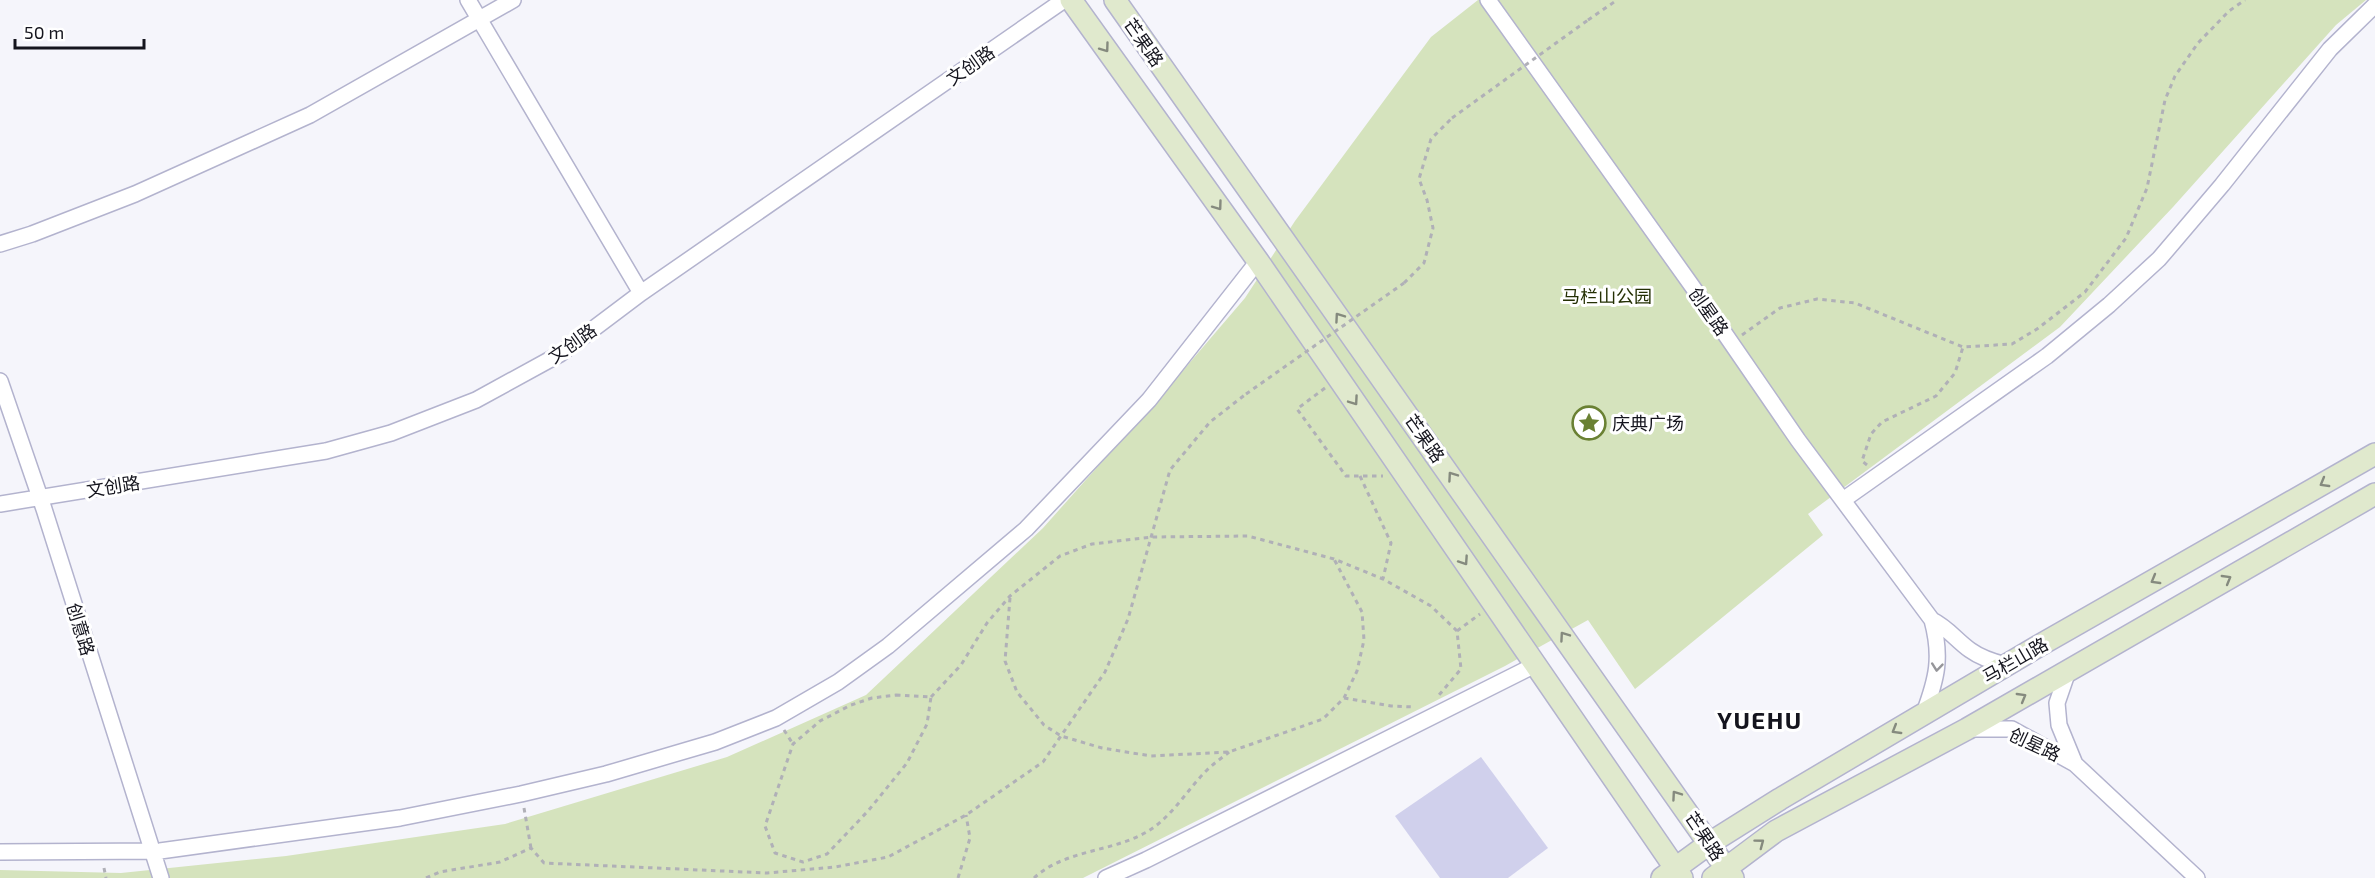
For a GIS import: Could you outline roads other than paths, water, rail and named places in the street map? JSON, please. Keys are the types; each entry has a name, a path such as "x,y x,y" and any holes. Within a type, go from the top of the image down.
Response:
{"main road":[{"name":"芒果路","path":"1071,0 1258,261 1535,665 1673,875"},
{"name":"芒果路","path":"1115,0 1710,843 1724,875"},
{"name":"马栏山路","path":"1673,875 1710,843 1780,798 2006,665 2375,454"},
{"name":"马栏山路","path":"1724,875 1776,831 1967,729 2375,494"}],"street":[{"path":"468,0 640,293"},
{"path":"0,244 135,194 310,115 513,0"},
{"name":"文创路","path":"0,504 326,451 391,433 476,400 551,359 640,293 1064,0"},
{"name":"创星路","path":"1488,0 1798,440 1932,620"},
{"path":"1843,500 2047,356 2109,305 2159,259 2222,185 2330,49 2375,5"},
{"path":"0,852 154,851 389,819 521,794 606,774 716,742 776,718 838,682 863,664 960,587 1026,529 1149,400 1258,261"},
{"name":"创意路","path":"0,381 40,497 99,689 161,878"},
{"path":"1932,620 1948,629 1970,650 1989,661 2006,665"},
{"path":"1924,713 1938,669 1932,620"},
{"path":"1106,878 1157,855 1535,665"},
{"name":"创星路","path":"2068,670 2057,703 2059,725 2075,764"},
{"name":"创星路","path":"1967,729 2012,729 2075,764"},
{"path":"2075,764 2197,878"}],"place":[{"name":"庆典广场","path":"1589,423"}],"district":[{"name":"YUEHU","path":"1760,719"}],"park label":[{"name":"马栏山公园","path":"1607,296"}]}
